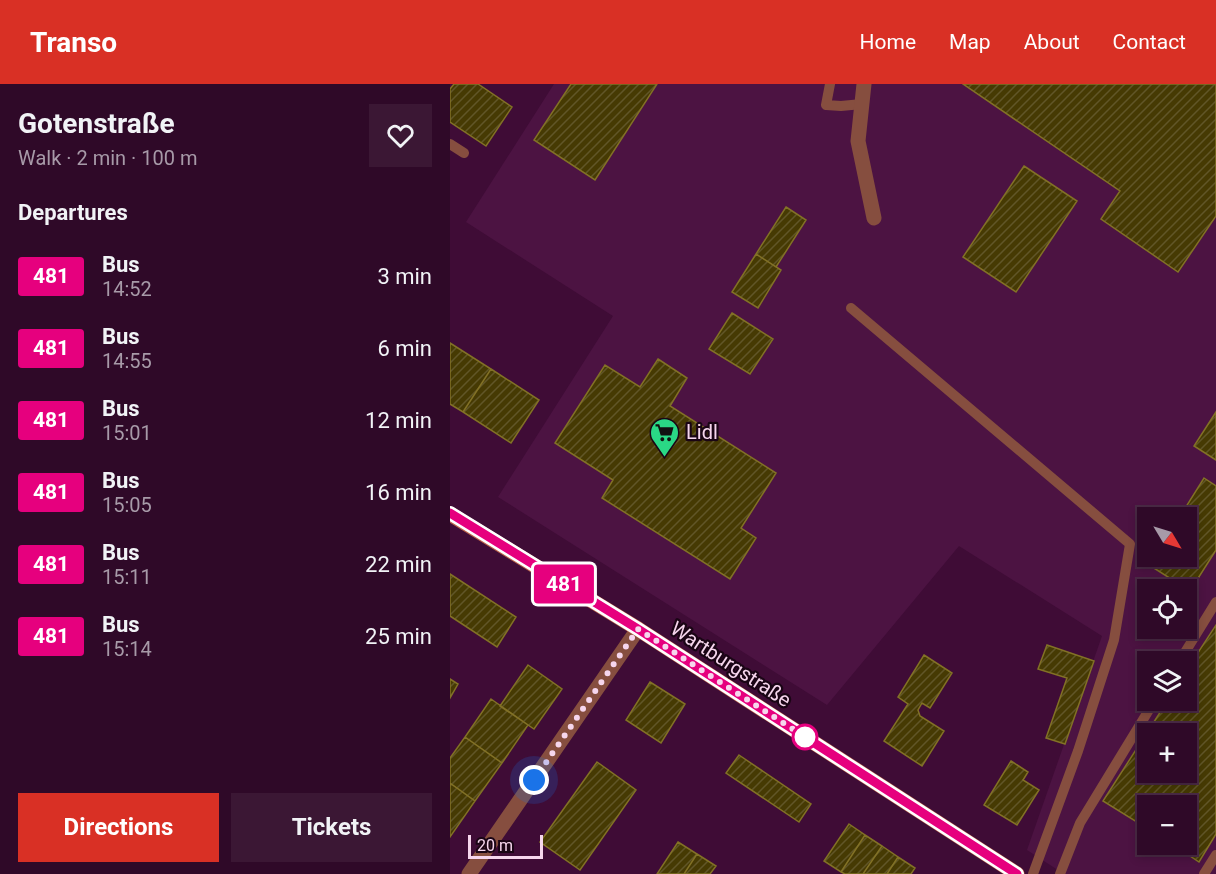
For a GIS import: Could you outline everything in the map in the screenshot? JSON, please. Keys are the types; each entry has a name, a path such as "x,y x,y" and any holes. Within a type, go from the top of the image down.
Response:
{"main road":[{"name":"Wartburgstraße","path":"450,513 638,629 1017,874"}],"street":[{"path":"864,84 858,141 874,218"},
{"path":"469,874 638,629"}],"lane":[{"path":"830,84 826,105 862,104"},
{"path":"450,144 464,153"},
{"path":"851,308 1130,544 1114,640 1078,751 1033,874"},
{"path":"1186,651 1216,602"},
{"path":"1060,874 1080,823 1148,711"},
{"path":"1204,874 1216,855"}],"shaded area":[{"path":"554,84 1216,84 1216,874 1064,874 1027,850 1102,636 959,546 827,705 498,497 613,316 466,222"}],"building":[{"path":"454,84 478,84 512,107 486,146 450,122 450,89"},
{"path":"571,84 657,84 595,180 534,140"},
{"path":"963,84 1216,84 1216,216 1178,272 1101,219 1120,191"},
{"path":"1024,166 1077,201 1016,292 963,257"},
{"path":"786,207 806,220 776,267 756,254"},
{"path":"756,254 781,270 758,308 732,292"},
{"path":"732,313 773,339 750,374 709,349"},
{"path":"450,343 491,369 463,412 450,404"},
{"name":"Lidl","path":"658,359 687,378 670,406 776,473 741,528 756,538 730,579 602,498 613,480 555,443 605,365 640,387"},
{"path":"491,369 539,400 511,443 463,412"},
{"path":"1216,412 1216,460 1194,446"},
{"path":"1204,478 1216,486 1216,550 1197,580 1171,579 1152,567 1197,567 1197,507 1186,507"},
{"path":"450,574 516,617 497,647 450,616"},
{"path":"1216,625 1216,834 1199,862 1188,855 1197,855 1197,795 1137,795 1137,822 1103,801 1137,748 1137,783 1197,783 1197,723 1153,723 1161,711 1197,711 1197,654"},
{"path":"1047,645 1094,661 1065,744 1046,738 1067,678 1038,669"},
{"path":"924,655 952,673 930,708 922,703 918,710 920,716 944,731 922,766 884,741 908,704 898,697"},
{"path":"528,665 562,689 534,729 500,706"},
{"path":"450,679 458,684 450,698"},
{"path":"650,682 685,704 661,743 626,720"},
{"path":"491,699 528,725 502,763 465,737"},
{"path":"465,737 502,763 475,801 450,783 450,758"},
{"path":"739,755 811,804 799,822 726,773"},
{"path":"1011,761 1028,772 1023,780 1039,790 1017,825 984,805"},
{"path":"597,762 636,790 580,870 540,842"},
{"path":"450,783 475,801 450,837"},
{"path":"849,824 865,835 841,872 824,861"},
{"path":"865,835 882,846 863,874 841,872"},
{"path":"678,842 697,854 684,874 657,874"},
{"path":"882,846 898,857 887,874 863,874"},
{"path":"697,854 716,866 710,874 684,874"},
{"path":"898,857 915,868 911,874 887,874"}],"bus line":[{"name":"481","path":"450,513 638,629 1017,874"}],"place":[{"name":"Lidl","path":"665,458"}],"route":[{"path":"534,780 638,629 805,737"}]}
